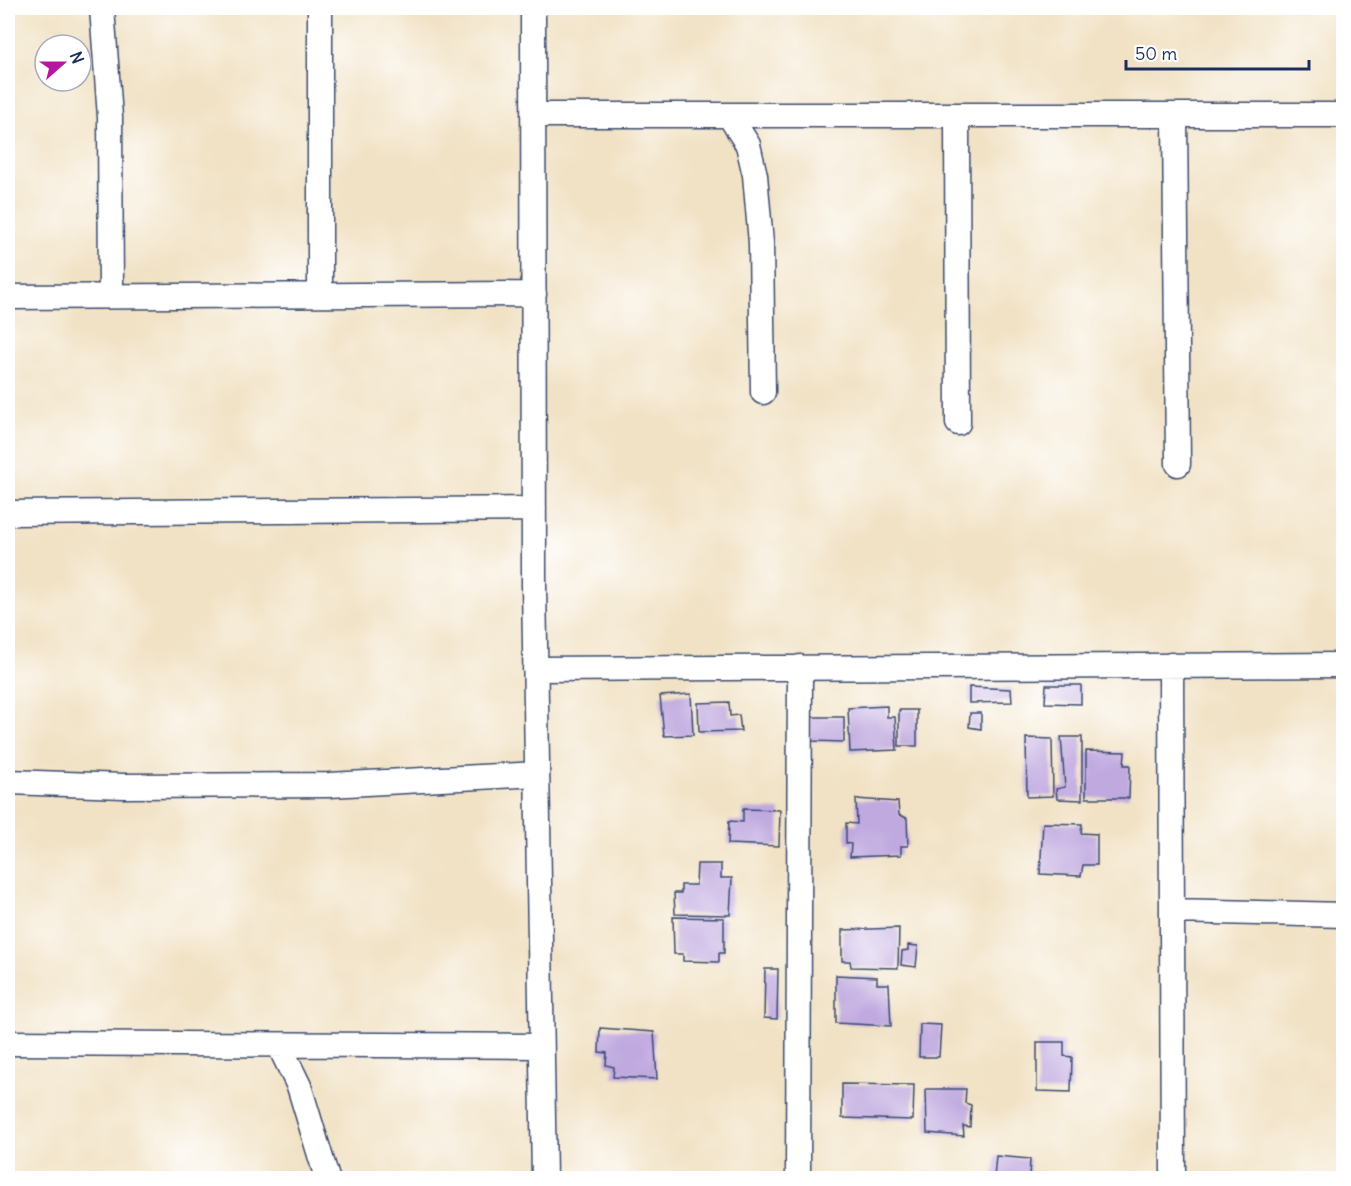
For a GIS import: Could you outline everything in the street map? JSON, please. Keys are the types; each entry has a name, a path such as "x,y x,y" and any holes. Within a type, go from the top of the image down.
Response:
{"street":[{"path":"102,8 110,117 111,295"},
{"path":"320,8 320,295"},
{"path":"533,8 535,669 544,1179"},
{"path":"533,115 1344,115"},
{"path":"729,116 748,145 755,175 761,243 763,392"},
{"path":"957,116 958,423"},
{"path":"1175,116 1178,464"},
{"path":"8,297 534,294"},
{"path":"8,513 534,509"},
{"path":"1171,665 1173,1179"},
{"path":"535,669 1344,665"},
{"path":"798,1179 800,667"},
{"path":"8,782 124,786 329,785 537,774"},
{"path":"1172,911 1344,915"},
{"path":"8,1043 541,1046"},
{"path":"279,1045 299,1086 327,1179"}],"building":[{"path":"1046,685 1081,685 1081,704 1045,703"},
{"path":"969,687 1011,689 1012,702 969,703"},
{"path":"691,694 693,735 664,736 660,696"},
{"path":"729,702 730,716 739,715 741,731 699,732 698,703"},
{"path":"887,706 887,717 895,717 897,750 850,752 848,708"},
{"path":"899,710 917,710 917,746 899,746"},
{"path":"970,713 981,713 981,729 969,727"},
{"path":"809,717 844,717 844,742 811,741"},
{"path":"1061,737 1082,737 1082,800 1057,799 1056,789 1065,787"},
{"path":"1026,738 1052,739 1053,796 1027,797"},
{"path":"1086,751 1125,752 1124,765 1130,765 1129,798 1086,798"},
{"path":"856,799 898,802 899,815 907,818 908,846 901,846 901,855 850,857 851,844 846,843 846,823 857,824"},
{"path":"743,809 780,810 779,846 728,844 729,821 743,822"},
{"path":"1043,823 1082,824 1081,833 1097,834 1097,865 1083,865 1081,876 1040,874"},
{"path":"697,864 721,864 721,878 732,878 730,915 675,914 674,893 681,893 681,885 696,885"},
{"path":"673,917 724,918 724,953 719,953 719,962 683,961 683,954 674,954"},
{"path":"899,928 898,968 851,967 850,961 842,961 842,930"},
{"path":"908,945 918,946 916,967 901,965 902,951 908,950"},
{"path":"765,969 778,969 777,1019 764,1018"},
{"path":"836,975 877,977 877,984 889,984 891,1026 836,1023"},
{"path":"920,1024 941,1025 939,1057 919,1057"},
{"path":"600,1028 654,1032 657,1079 613,1077 614,1067 606,1065 607,1053 599,1052"},
{"path":"1037,1042 1064,1042 1064,1056 1072,1057 1071,1092 1037,1091"},
{"path":"842,1084 914,1085 913,1120 842,1118"},
{"path":"926,1089 966,1089 965,1103 971,1105 970,1127 963,1126 964,1136 927,1133"},
{"path":"996,1156 1030,1159 1029,1178 994,1178"},
{"path":"924,1173 957,1175 957,1178 924,1178"}]}
